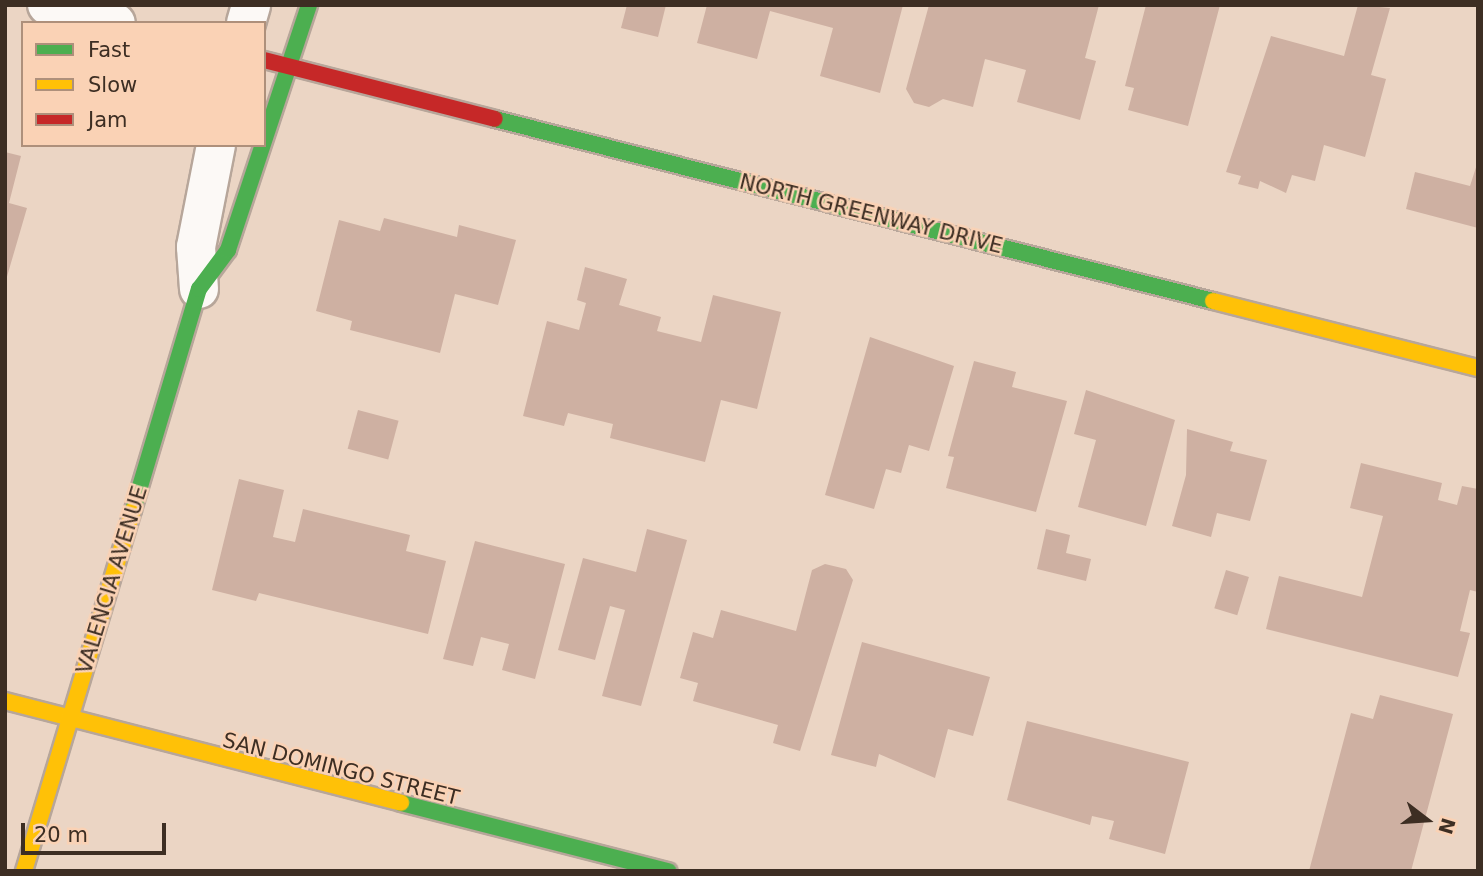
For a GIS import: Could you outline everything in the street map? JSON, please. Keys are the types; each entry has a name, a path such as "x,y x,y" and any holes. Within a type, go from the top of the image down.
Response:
{"street":[{"path":"47,5 108,21"},
{"name":"VALENCIA AVENUE","path":"266,135 309,5"},
{"name":"NORTH GREENWAY DRIVE","path":"266,60 1478,368"},
{"name":"VALENCIA AVENUE","path":"200,289 196,247 216,147"},
{"name":"VALENCIA AVENUE","path":"24,871 200,289 228,250 262,147"},
{"name":"SAN DOMINGO STREET","path":"5,701 70,720 668,871"}],"building":[{"path":"627,5 666,5 658,37 621,28"},
{"path":"707,5 903,5 880,93 820,76 833,28 770,11 757,59 697,43"},
{"path":"929,5 1099,5 1085,58 1096,61 1080,120 1017,102 1026,70 985,59 973,107 943,99 929,107 914,103 906,89"},
{"path":"1146,5 1220,5 1188,126 1128,110 1134,88 1125,86"},
{"path":"1358,5 1390,8 1371,75 1386,79 1365,157 1324,145 1315,181 1292,175 1286,193 1260,181 1258,189 1238,184 1241,176 1226,172 1271,36 1344,56"},
{"path":"5,152 21,156 9,203 27,208 6,280"},
{"path":"1478,161 1478,228 1406,209 1415,172 1470,186"},
{"path":"384,218 457,237 459,225 516,240 498,305 455,294 440,353 350,330 352,321 316,311 339,220 380,231"},
{"path":"585,267 627,279 619,305 661,317 657,331 701,342 713,295 781,312 757,409 721,400 705,462 610,438 613,424 568,413 564,426 523,416 547,321 579,330 586,303 577,300"},
{"path":"870,337 954,366 929,451 909,445 901,473 886,469 874,509 825,495"},
{"path":"974,361 1016,372 1012,387 1067,401 1036,512 946,488 954,457 948,456"},
{"path":"1086,390 1175,420 1146,526 1078,507 1096,440 1074,434"},
{"path":"358,410 399,421 388,460 348,449"},
{"path":"1187,429 1233,442 1230,451 1267,460 1250,521 1217,513 1211,537 1172,526 1186,475"},
{"path":"1361,463 1442,483 1438,500 1457,505 1462,486 1478,489 1478,592 1470,590 1460,631 1470,633 1458,677 1266,629 1279,576 1362,597 1383,516 1350,508"},
{"path":"239,479 284,490 273,537 295,542 303,509 410,535 406,551 446,561 428,634 259,593 256,601 212,590"},
{"path":"647,529 687,540 641,706 602,696 625,610 610,606 595,660 558,650 583,558 636,572"},
{"path":"1046,529 1070,535 1066,553 1091,559 1086,581 1037,569"},
{"path":"475,541 565,564 535,679 502,670 509,644 481,637 473,666 443,659"},
{"path":"825,564 846,569 853,580 800,751 773,743 778,725 693,701 698,683 680,678 693,632 713,638 721,610 796,631 812,570"},
{"path":"1226,570 1249,577 1237,615 1214,608"},
{"path":"862,642 990,677 973,736 948,729 935,778 879,754 876,767 831,755"},
{"path":"1380,695 1453,714 1411,871 1309,871 1351,713 1373,719"},
{"path":"1027,721 1189,762 1165,854 1109,839 1114,821 1092,816 1090,825 1007,800"}],"traffic: fast":[{"path":"266,135 309,5"},
{"path":"495,119 1213,301"},
{"path":"133,510 199,289 228,250 262,147"},
{"path":"401,803 668,871"}],"traffic: slow":[{"path":"1213,301 1478,368"},
{"path":"24,871 133,510"},
{"path":"5,701 401,803"}],"traffic: jam":[{"path":"266,61 495,119"}]}
